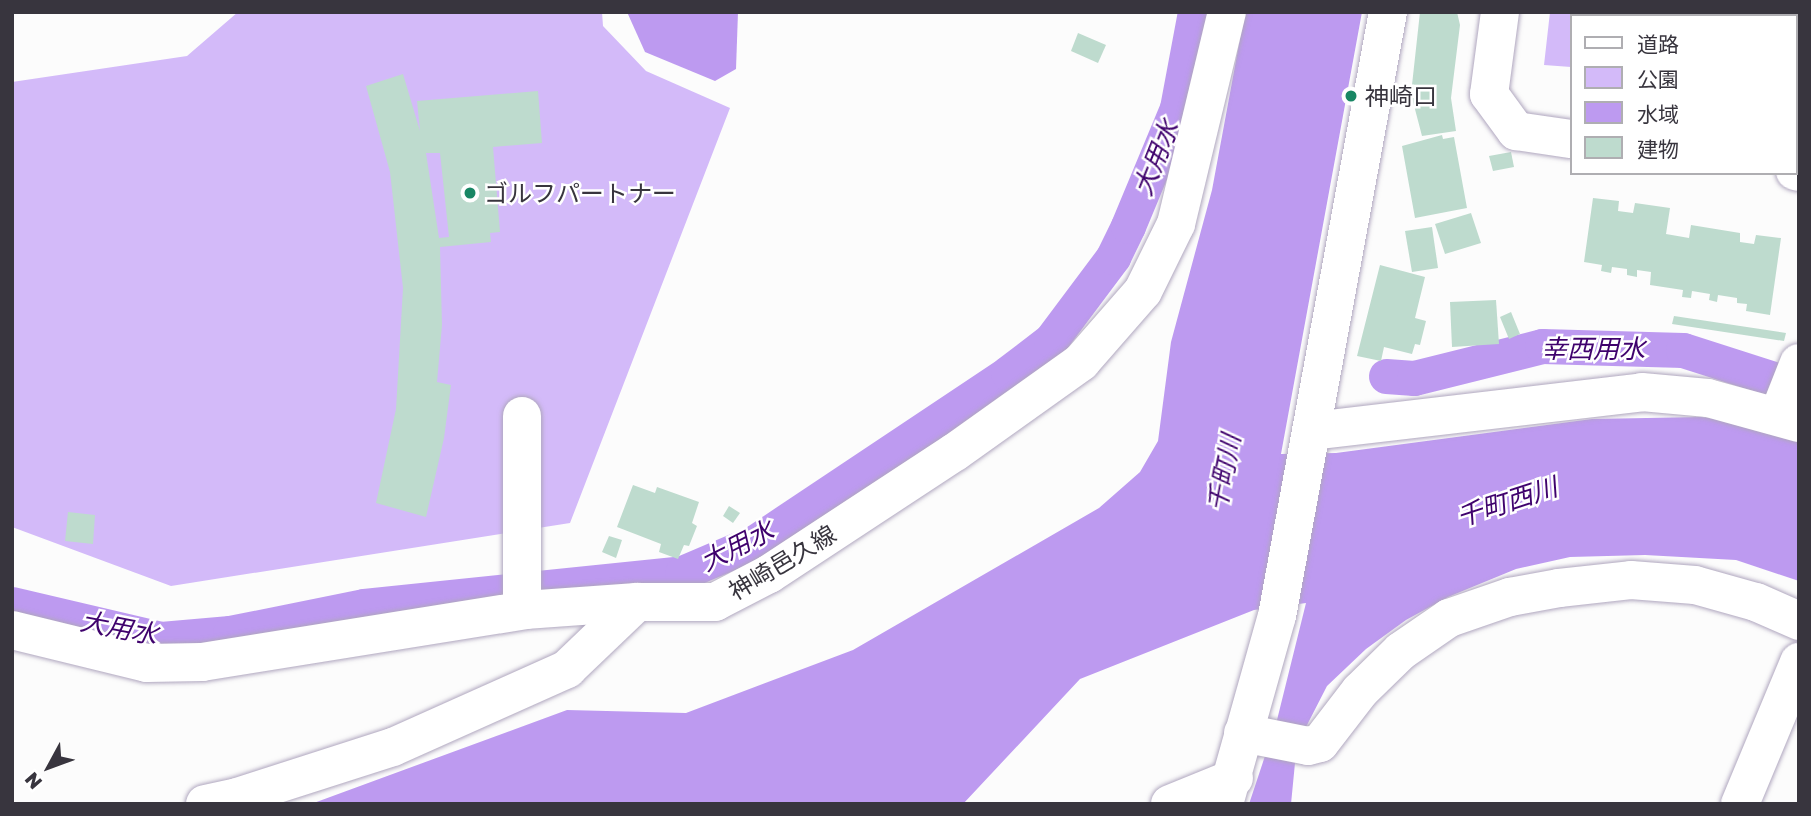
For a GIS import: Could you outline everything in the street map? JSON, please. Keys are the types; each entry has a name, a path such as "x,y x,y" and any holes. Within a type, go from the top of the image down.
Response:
{"street":[{"name":"神崎邑久線","path":"12,630 148,663 202,663 524,595 637,602 715,602 769,574 955,452 1081,362 1143,291 1176,224 1227,12"},
{"path":"1170,804 1229,791 1252,736 1311,441 1388,12"},
{"path":"1500,12 1489,93 1516,131 1570,139"},
{"path":"1311,441 1642,393 1708,398 1791,394"},
{"path":"522,416 524,595"},
{"path":"1252,736 1308,746 1320,744 1360,691 1401,651 1449,618 1510,597 1631,580 1695,585 1756,602 1799,621"},
{"path":"205,804 237,797 393,747 567,669 637,602"},
{"path":"1740,804 1799,662"}],"green space":[{"name":"ゴルフパートナー","path":"238,12 602,12 603,26 646,71 730,108 570,523 171,586 12,527 12,82 187,56"},
{"path":"1550,12 1643,12 1570,14 1570,67 1544,65"}],"water":[{"path":"627,12 738,12 736,69 715,81 645,52"},
{"path":"1245,12 1362,12 1281,454 1336,453 1592,419 1701,417 1770,426 1799,436 1799,581 1736,560 1645,555 1570,557 1516,569 1448,597 1406,620 1366,649 1327,686 1306,727 1295,763 1291,804 1249,804 1277,720 1306,603 1254,610 1080,679 963,804 311,804 567,710 686,713 853,650 1099,508 1140,472 1158,441 1171,342 1212,190"}],"building":[{"path":"1420,12 1457,12 1460,25 1451,98 1456,131 1422,136 1411,94"},
{"path":"1797,27 1799,27 1797,96"},
{"path":"1078,33 1106,45 1098,63 1071,51"},
{"path":"403,74 420,131 417,101 538,91 542,143 493,147 500,232 490,233 491,242 440,247 442,325 437,382 451,385 444,438 426,517 376,503 396,409 403,288 390,172 366,86","holes":["426,153 440,153 449,237 439,238"]},
{"path":"1442,135 1443,139 1454,137 1467,208 1415,218 1402,146"},
{"path":"1511,152 1514,167 1493,171 1489,156"},
{"path":"1593,198 1619,201 1618,211 1633,213 1635,203 1670,208 1666,234 1689,238 1691,225 1740,233 1740,242 1754,244 1756,235 1781,238 1770,315 1746,311 1747,304 1737,303 1737,298 1718,295 1717,302 1709,300 1710,294 1692,291 1691,298 1682,297 1683,290 1650,285 1651,272 1637,270 1637,277 1627,275 1627,269 1612,267 1611,273 1601,271 1602,265 1584,262"},
{"path":"1471,213 1481,243 1445,254 1435,224"},
{"path":"1432,227 1438,268 1412,272 1405,231"},
{"path":"1380,265 1425,277 1415,318 1426,321 1420,345 1415,344 1412,354 1384,347 1381,361 1357,356"},
{"path":"1496,300 1499,344 1452,347 1450,302"},
{"path":"1511,312 1520,334 1509,339 1500,317"},
{"path":"1674,316 1786,333 1784,341 1672,324"},
{"path":"633,485 655,493 657,487 699,502 692,523 697,526 689,546 684,545 678,559 659,552 661,544 617,527"},
{"path":"729,506 740,513 733,523 723,516"},
{"path":"68,512 95,515 93,544 65,541"},
{"path":"609,536 622,540 616,558 602,552"}],"waterway":[{"name":"大用水","path":"12,604 161,639 230,633 364,606 682,573 755,542 1008,373 1051,340 1113,257 1128,226 1177,108 1195,12"},
{"name":"幸西用水","path":"1386,376 1414,378 1542,346 1683,350 1799,387"}],"place":[{"name":"神崎口","path":"1351,96"},
{"name":"ゴルフパートナー","path":"470,193"}],"water label":[{"name":"千町川","path":"1224,473"},
{"name":"千町西川","path":"1507,502"}]}
